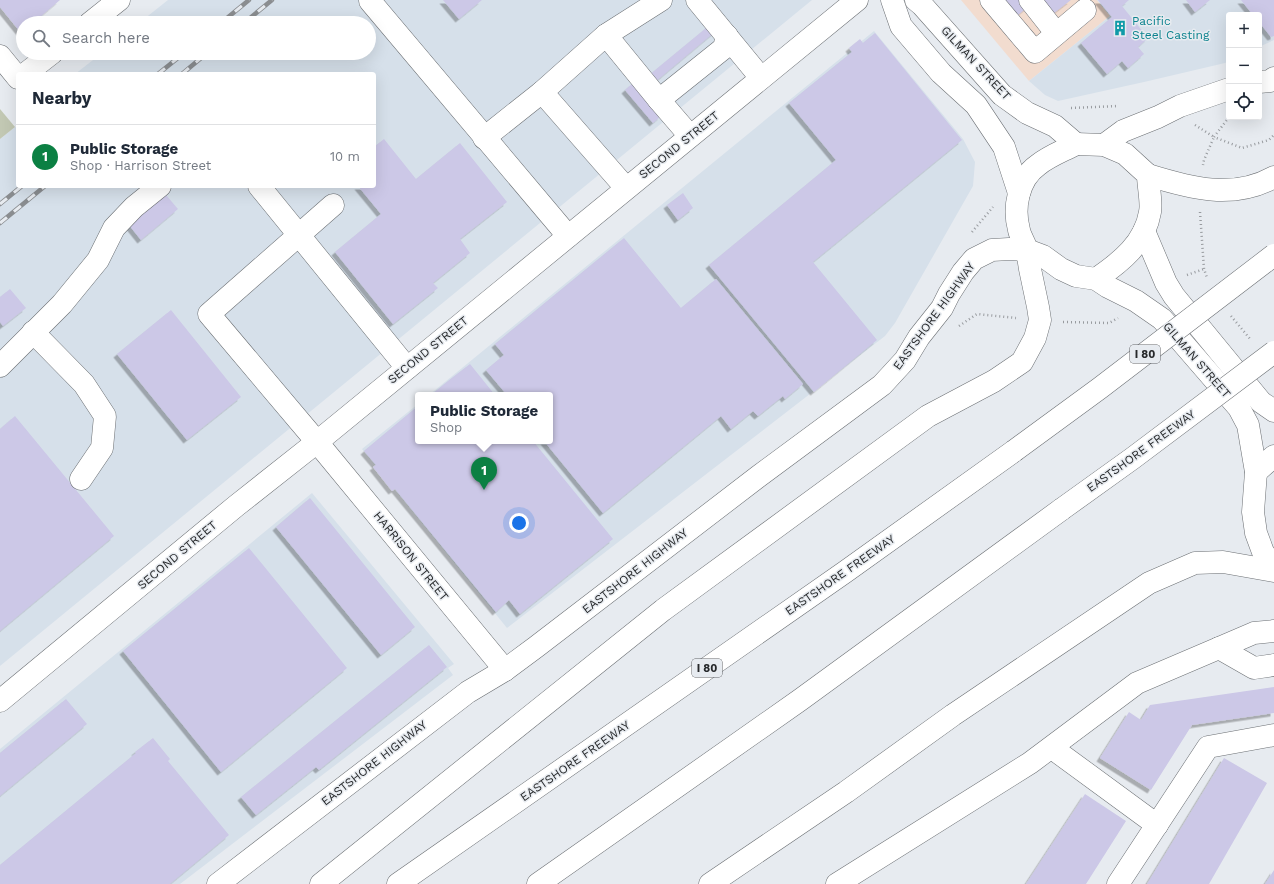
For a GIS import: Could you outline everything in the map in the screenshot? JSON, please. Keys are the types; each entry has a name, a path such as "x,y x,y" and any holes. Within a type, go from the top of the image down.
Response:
{"main road":[{"path":"99,16 119,0"},
{"path":"371,0 370,1 484,138 568,236"},
{"path":"484,138 542,92 606,35 661,0"},
{"path":"697,0 761,78"},
{"name":"SECOND STREET","path":"0,701 230,511 317,442 857,0"},
{"path":"892,0 901,26 941,73 976,105 1004,147 1019,193"},
{"name":"GILMAN STREET","path":"916,0 1002,95 1027,113 1056,126 1076,144"},
{"path":"991,0 1035,52 1085,10"},
{"path":"1030,0 1056,33"},
{"path":"606,35 690,136"},
{"path":"659,100 724,48 728,36"},
{"path":"11,72 37,60"},
{"path":"1104,145 1124,131 1180,106 1226,90"},
{"path":"542,92 626,188"},
{"path":"321,884 663,610 928,416 994,381 1022,362 1035,338 1040,320 1030,269 1028,250 1019,230 1017,210 1019,193 1028,176 1037,165 1076,144 1104,145 1125,154 1148,175 1200,189 1232,190 1262,183 1274,177"},
{"path":"1096,279 1126,256 1138,243 1144,231 1151,211 1148,175"},
{"path":"0,366 62,304 98,260 114,228 134,207 158,188"},
{"path":"261,188 406,368"},
{"path":"298,234 333,205"},
{"name":"GILMAN STREET","path":"1144,231 1166,283 1174,296 1260,402 1274,411"},
{"name":"HARRISON STREET","path":"298,234 209,314 317,442 505,670"},
{"name":"EASTSHORE HIGHWAY","path":"218,884 468,692 505,670 765,471 882,385 905,360 919,337 942,308 963,272 974,259 992,250 1028,250"},
{"name":"GILMAN STREET","path":"1028,250 1043,256 1060,269 1076,276 1096,279 1136,302 1162,320 1239,408 1248,425 1256,472 1253,512 1256,533 1263,552 1274,567"},
{"name":"EASTSHORE FREEWAY","path":"398,884 845,572 1014,451 1106,384 1274,255"},
{"path":"34,332 84,384 105,416 102,448 80,479"},
{"name":"EASTSHORE FREEWAY","path":"538,884 800,700 1133,458 1274,352"},
{"path":"1256,472 1274,456"},
{"path":"710,884 846,792 953,714 1148,583 1195,563 1223,562 1274,572"},
{"path":"837,884 1030,763 1137,683 1254,633 1274,631"},
{"path":"1219,648 1254,668 1274,665"},
{"path":"1118,884 1208,747 1274,735"},
{"path":"1052,748 1157,825"}],"path":[{"path":"1070,108 1117,106 1124,104"},
{"path":"1204,160 1214,137 1227,120"},
{"path":"1190,122 1214,137 1242,148 1269,140 1274,135"},
{"path":"953,330 977,314 1022,318"},
{"path":"1060,322 1109,324 1122,315"}],"shaded area":[{"path":"168,0 812,0 0,666 0,139 16,127 16,188 376,188 376,72 78,72 93,60 376,60 376,16 148,16"},
{"path":"961,0 1097,0 1110,16 1029,81"},
{"path":"1097,0 1274,0 1274,40 1262,46 1262,12 1226,12 1225,63 1058,101 1045,95 1029,81 1110,16"},
{"path":"874,31 963,139 975,162 973,186 895,323 885,336 507,628 362,449 415,406 415,444 553,444 553,392 433,392"},
{"path":"312,493 454,664 448,668 453,675 180,884 0,884 0,749"}],"green space":[{"path":"0,109 15,127 0,139"}],"building":[{"path":"0,0 60,0 41,16 16,16 16,27 0,7"},
{"path":"443,0 482,0 459,19"},
{"path":"1000,0 1025,0 1029,6 1012,20"},
{"path":"1035,0 1071,0 1049,17"},
{"name":"Pacific Steel Casting","path":"1098,0 1129,0 1122,6 1148,38 1138,47 1144,54 1128,68 1122,61 1107,74 1081,43 1112,17"},
{"name":"Pacific Steel Casting","path":"1186,0 1210,0 1195,12"},
{"name":"Pacific Steel Casting","path":"1241,0 1274,0 1274,36 1271,37 1262,26 1262,12 1251,12"},
{"path":"711,24 716,31 654,83 648,76"},
{"path":"875,33 962,140 813,262 877,340 814,392 709,265 836,160 789,103 852,52 849,48 860,39 863,43"},
{"path":"633,83 661,116 653,123 625,90"},
{"path":"384,139 416,179 460,143 507,202 460,239 470,253 433,283 438,288 393,324 335,252 381,214 360,188 376,188 376,145"},
{"path":"683,193 693,208 678,220 667,205"},
{"path":"166,195 178,209 141,240 129,225"},
{"path":"624,238 681,308 716,279 803,384 785,399 783,396 758,416 753,411 731,429 721,416 603,513 546,444 553,444 553,392 504,392 486,370 504,355 495,344"},
{"path":"10,289 26,308 3,326 0,322 0,297"},
{"path":"171,310 241,397 187,440 117,354"},
{"path":"470,364 493,392 435,392"},
{"path":"415,408 415,444 535,444 613,539 520,614 509,600 496,612 395,489 392,491 373,467 376,465 364,451"},
{"path":"15,416 114,536 0,631 0,429"},
{"path":"310,498 415,627 381,655 276,527"},
{"path":"249,548 347,668 221,772 123,651"},
{"path":"429,645 447,667 319,770 316,767 256,815 241,797"},
{"path":"1274,687 1274,713 1192,725 1151,790 1100,758 1129,712 1141,720 1150,705"},
{"path":"66,699 87,724 0,796 0,753"},
{"path":"153,738 170,759 168,761 229,835 170,884 0,884 0,865"},
{"path":"1224,758 1267,783 1209,884 1147,884"},
{"path":"1085,794 1126,821 1086,884 1026,884"},
{"path":"1274,870 1274,884 1265,884"}],"railway":[{"path":"230,16 249,0"},
{"path":"253,16 272,0"},
{"path":"160,72 175,60"},
{"path":"184,72 199,60"},
{"path":"0,204 20,188"},
{"path":"0,223 43,188"}],"place":[{"name":"Pacific Steel Casting","path":"1120,28"},
{"name":"Public Storage","path":"484,490"}]}
